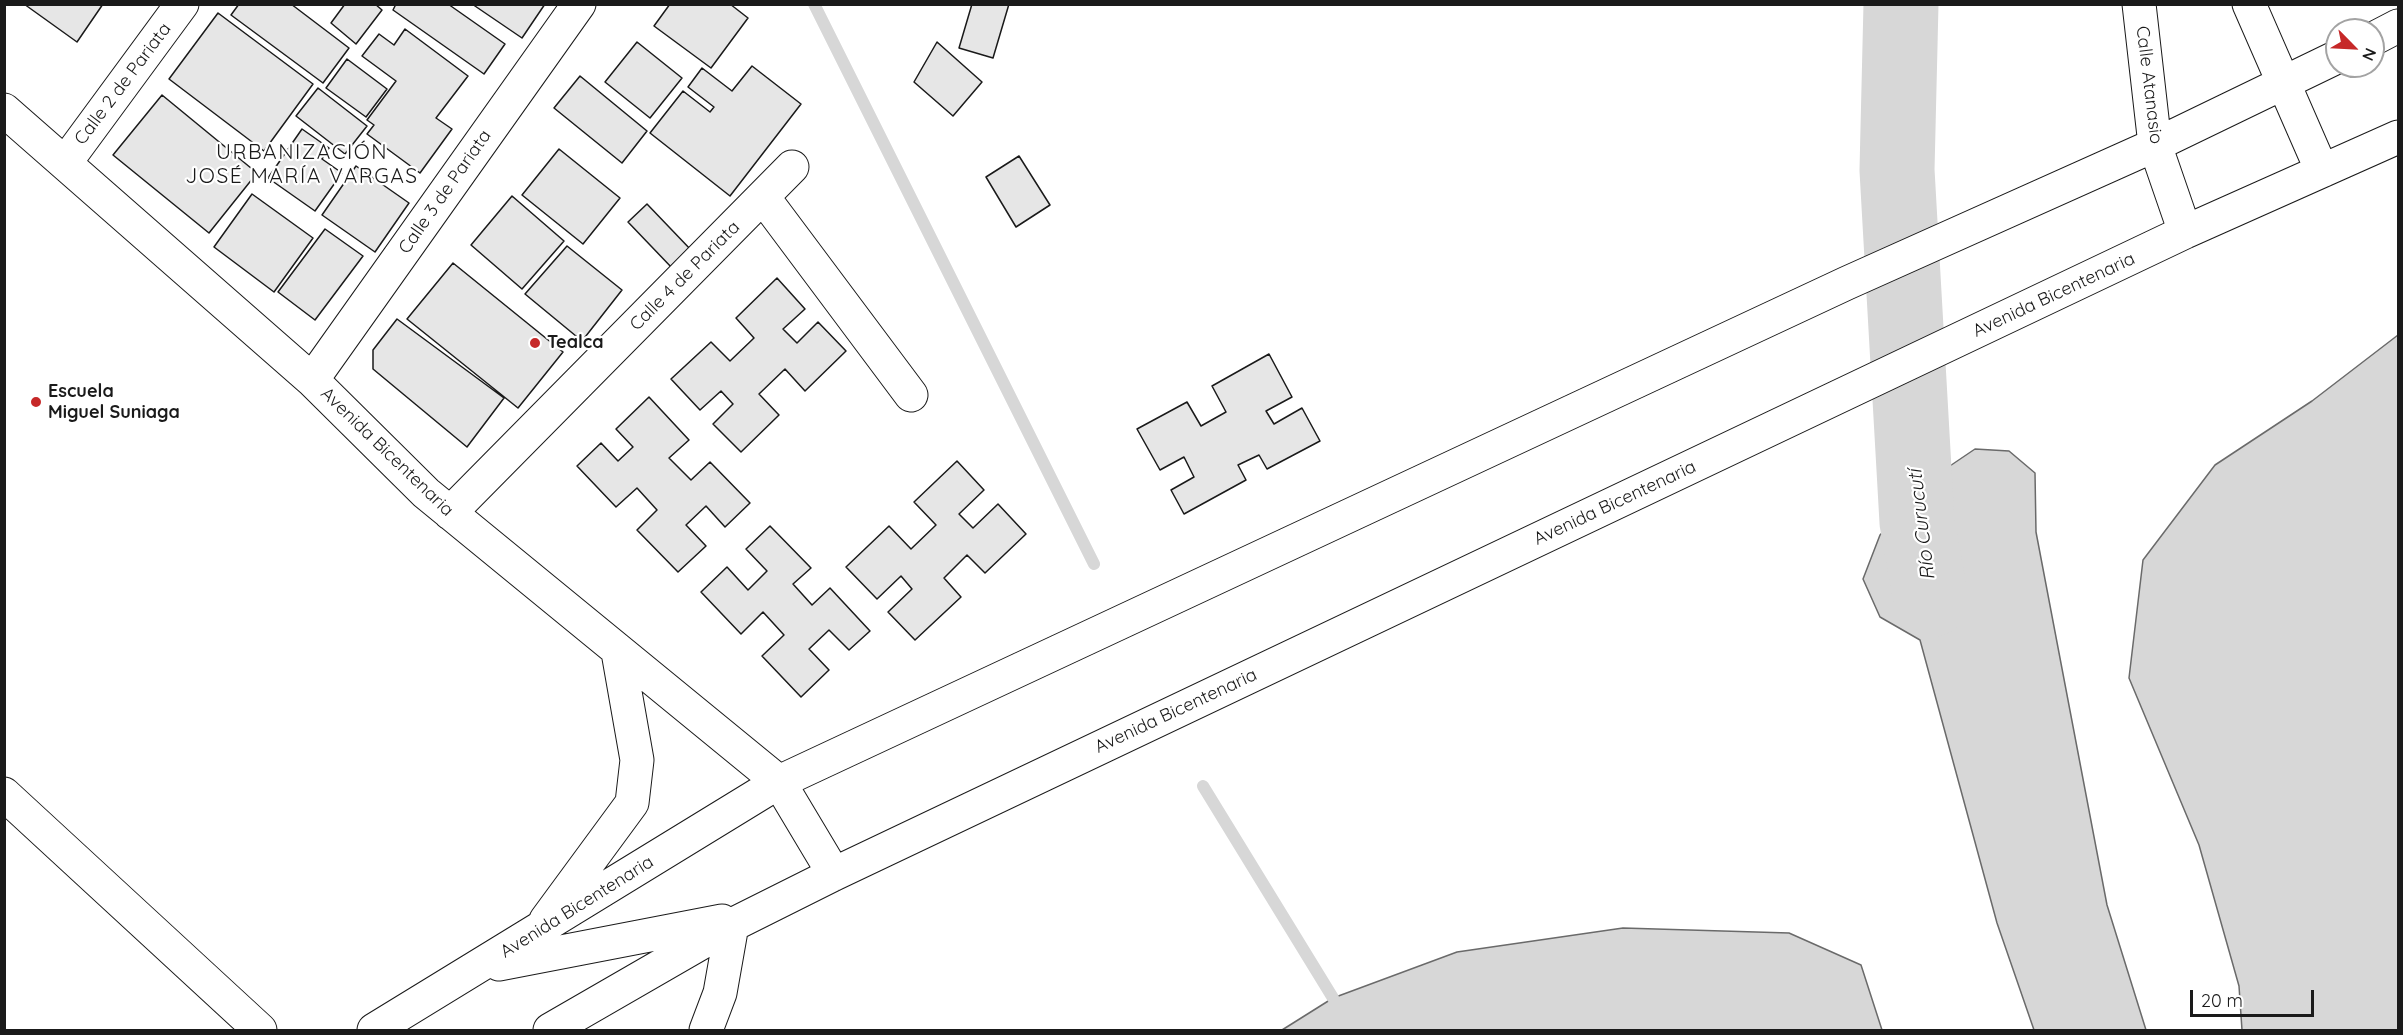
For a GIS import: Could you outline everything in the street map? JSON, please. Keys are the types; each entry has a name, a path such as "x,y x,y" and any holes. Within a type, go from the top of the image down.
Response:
{"street":[{"name":"Calle 2 de Pariata","path":"65,163 182,4"},
{"name":"Calle 3 de Pariata","path":"312,380 579,4"},
{"name":"Calle Atanasio","path":"2139,4 2155,145 2186,232"},
{"path":"2249,4 2322,171"},
{"name":"Avenida Bicentenaria","path":"374,1030 536,933 779,782 1847,283 2155,145 2325,63"},
{"name":"Avenida Bicentenaria","path":"4,110 312,380 450,513 779,782 834,874"},
{"name":"Avenida Bicentenaria","path":"550,1030 743,920 834,874 2186,232 2398,137"},
{"name":"Calle 4 de Pariata","path":"450,513 792,167"},
{"path":"763,197 911,395"},
{"path":"536,933 632,803 637,760 618,652"},
{"path":"4,794 260,1030"},
{"path":"477,969 743,920 706,1030"}],"water":[{"path":"2398,335 2398,1030 2242,1030 2239,986 2199,845 2129,678 2143,560 2215,465 2312,401"},
{"path":"1975,449 2009,451 2035,473 2036,532 2107,905 2146,1030 2034,1030 1997,923 1920,640 1880,617 1863,579 1880,535 1938,474"},
{"path":"1623,928 1789,933 1861,965 1882,1030 1282,1030 1333,998 1457,952"}],"building":[{"path":"24,4 103,4 77,42"},
{"path":"239,4 291,4 349,48 323,83 231,15"},
{"path":"345,4 375,4 382,10 356,44 331,23"},
{"path":"396,4 448,4 505,44 484,74 393,10"},
{"path":"472,4 545,4 522,38"},
{"path":"670,4 730,4 748,18 711,68 654,26"},
{"path":"972,4 1009,4 993,58 959,48"},
{"path":"218,13 313,84 264,151 169,79"},
{"path":"405,29 468,76 436,118 452,129 420,173 367,134 374,125 367,120 396,81 362,56 379,34 394,45"},
{"path":"637,42 682,78 650,118 605,82"},
{"path":"937,42 982,82 953,116 914,82"},
{"path":"347,59 387,89 366,117 326,88"},
{"path":"752,66 801,104 730,196 650,133 683,91 710,112 714,107 688,87 702,68 732,91"},
{"path":"580,76 647,131 622,163 554,108"},
{"path":"318,88 367,126 345,154 296,116"},
{"path":"162,95 257,173 209,233 113,155"},
{"path":"302,129 329,148 322,159 342,173 315,211 268,178"},
{"path":"559,149 620,198 583,244 522,195"},
{"path":"1019,156 1050,205 1016,227 986,177"},
{"path":"356,166 409,203 375,252 322,215"},
{"path":"252,194 313,238 274,292 214,247"},
{"path":"512,196 564,241 522,289 471,245"},
{"path":"647,204 692,251 673,269 628,222"},
{"path":"325,229 363,256 315,320 278,292"},
{"path":"567,246 622,290 582,341 525,294"},
{"path":"453,263 563,352 518,408 407,319"},
{"path":"777,278 805,309 783,329 797,343 818,322 846,351 805,391 785,369 759,394 779,415 741,452 713,424 733,404 721,391 700,410 671,379 711,342 730,361 754,338 736,318"},
{"path":"397,319 504,398 467,447 373,369 373,350"},
{"path":"1269,354 1292,397 1266,411 1274,424 1302,408 1320,441 1267,469 1259,455 1238,465 1246,480 1184,514 1171,490 1194,477 1184,457 1160,470 1137,429 1187,402 1201,426 1226,412 1212,386"},
{"path":"649,397 689,440 669,458 691,480 710,462 750,503 725,527 706,506 686,525 706,546 678,572 637,530 657,510 637,488 616,507 577,466 601,443 618,461 633,447 616,429"},
{"path":"957,461 984,490 959,514 973,528 998,504 1026,534 985,573 967,555 944,578 961,597 915,640 888,612 912,589 901,576 877,599 846,567 889,526 911,549 936,525 914,502"},
{"path":"770,526 811,568 793,584 812,605 830,588 870,631 849,650 829,630 809,649 829,670 801,697 762,656 784,635 763,612 741,634 701,592 727,567 748,590 767,571 746,549"}],"waterway":[{"path":"814,4 1094,564"},
{"name":"Río Curucutí","path":"1901,4 1897,170 1917,522 1931,600"},
{"path":"1203,786 1333,998"}],"place":[{"name":"Tealca","path":"535,343"},
{"name":"Escuela Miguel Suniaga","path":"36,402"}],"district":[{"name":"URBANIZACIÓN JOSÉ MARÍA VARGAS","path":"302,165"}]}
